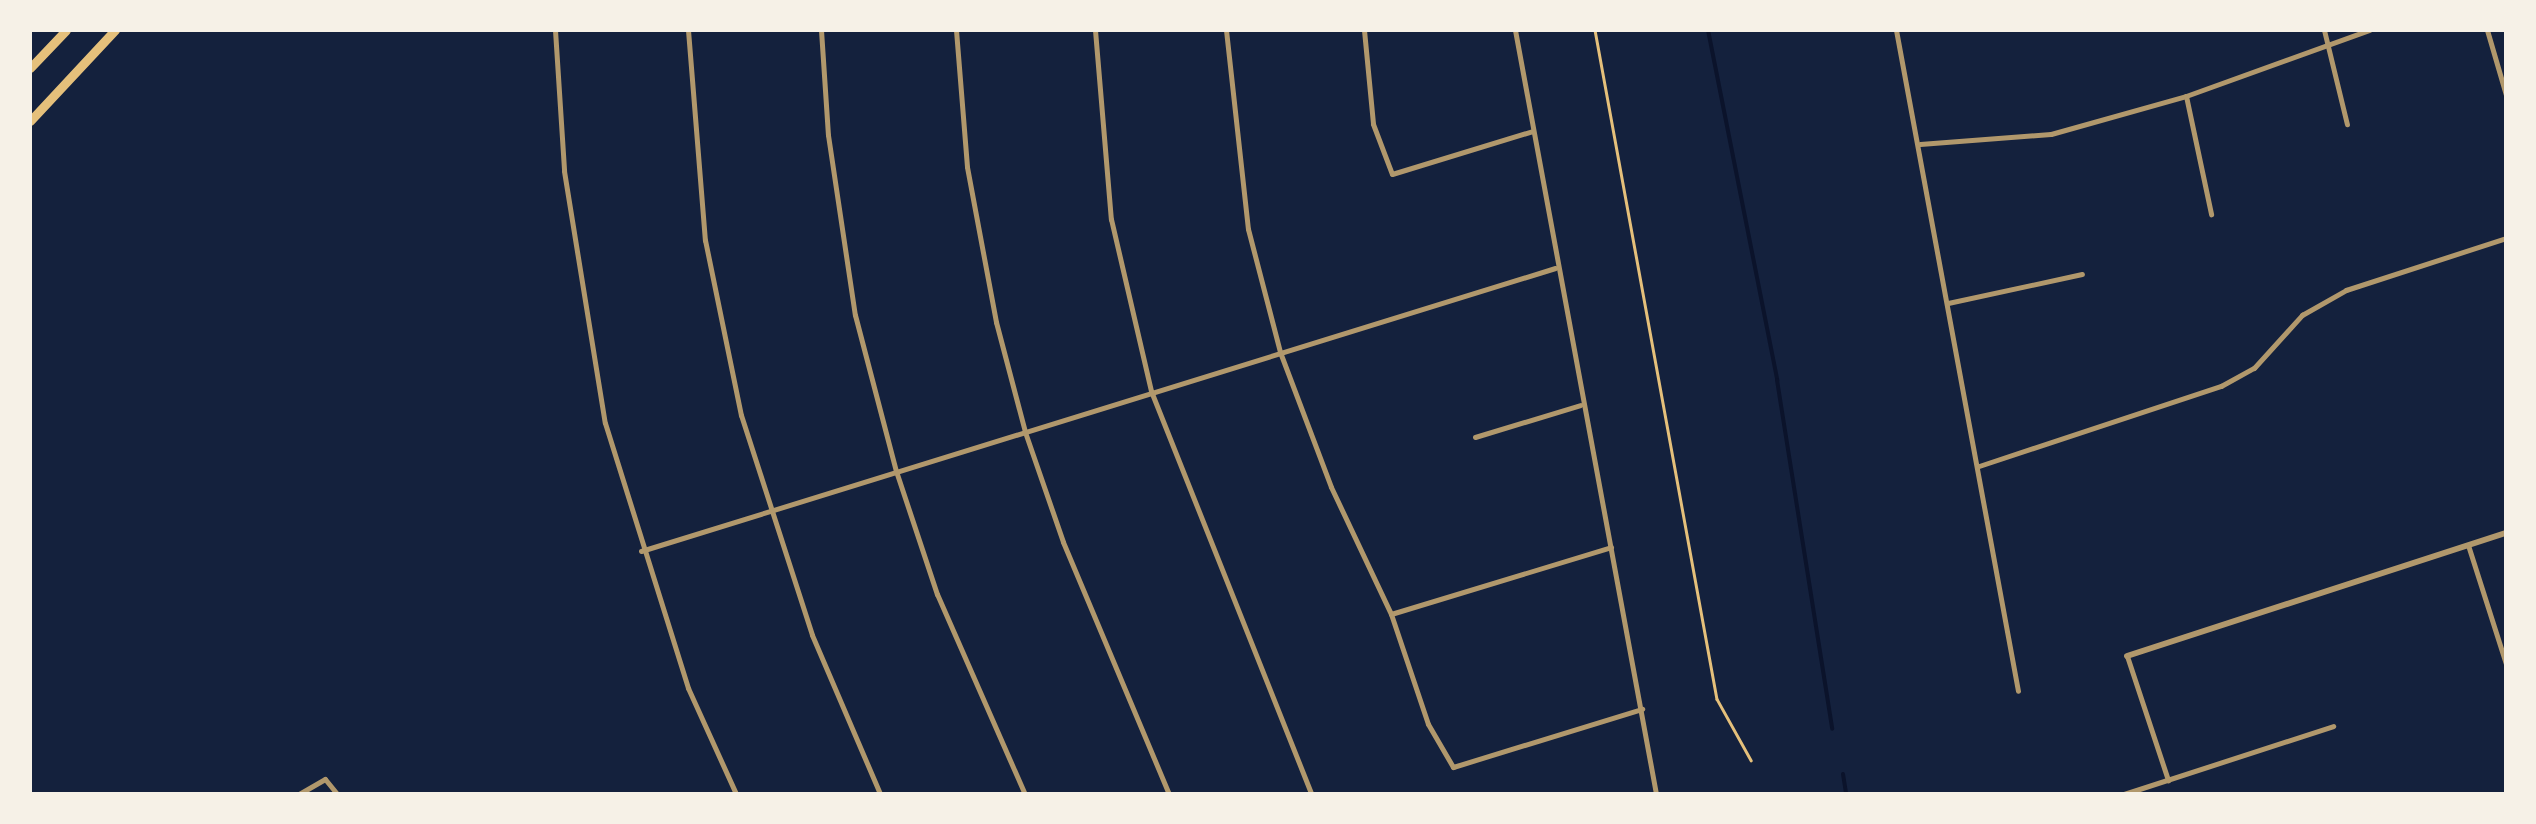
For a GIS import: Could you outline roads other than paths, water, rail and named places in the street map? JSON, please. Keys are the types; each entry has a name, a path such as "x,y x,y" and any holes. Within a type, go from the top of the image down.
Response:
{"highway":[{"path":"30,68 66,30"},
{"path":"30,121 115,30"}],"street":[{"path":"555,30 564,171 602,404 641,551 688,688 736,794"},
{"path":"688,30 705,240 768,511 880,794"},
{"path":"821,30 828,135 855,314 896,470 938,594 1025,794"},
{"path":"956,30 967,167 1026,432 1062,542 1170,794"},
{"path":"1095,30 1111,219 1150,391 1311,794"},
{"path":"1226,30 1248,229 1280,352 1331,487 1392,614 1428,724 1452,767 1642,710"},
{"path":"1364,30 1373,124 1392,174 1533,131"},
{"path":"1515,30 1580,405 1611,547 1656,794"},
{"path":"1896,30 2018,691"},
{"path":"2324,30 2347,124"},
{"path":"1918,144 2051,134 2186,96 2330,48 2369,30"},
{"path":"2487,30 2506,94"},
{"path":"2186,96 2212,214"},
{"path":"1979,466 2221,386 2254,368 2302,316 2346,290 2506,238"},
{"path":"641,551 1555,268"},
{"path":"1948,303 2082,274"},
{"path":"1476,437 1580,405"},
{"path":"2168,780 2127,656 2506,533"},
{"path":"2468,545 2506,664"},
{"path":"1392,614 1611,547"},
{"path":"2124,794 2333,726"},
{"path":"299,794 325,778 337,794"}],"waterway":[{"path":"1708,30 1777,380 1832,729"},
{"path":"1843,774 1846,794"}]}
